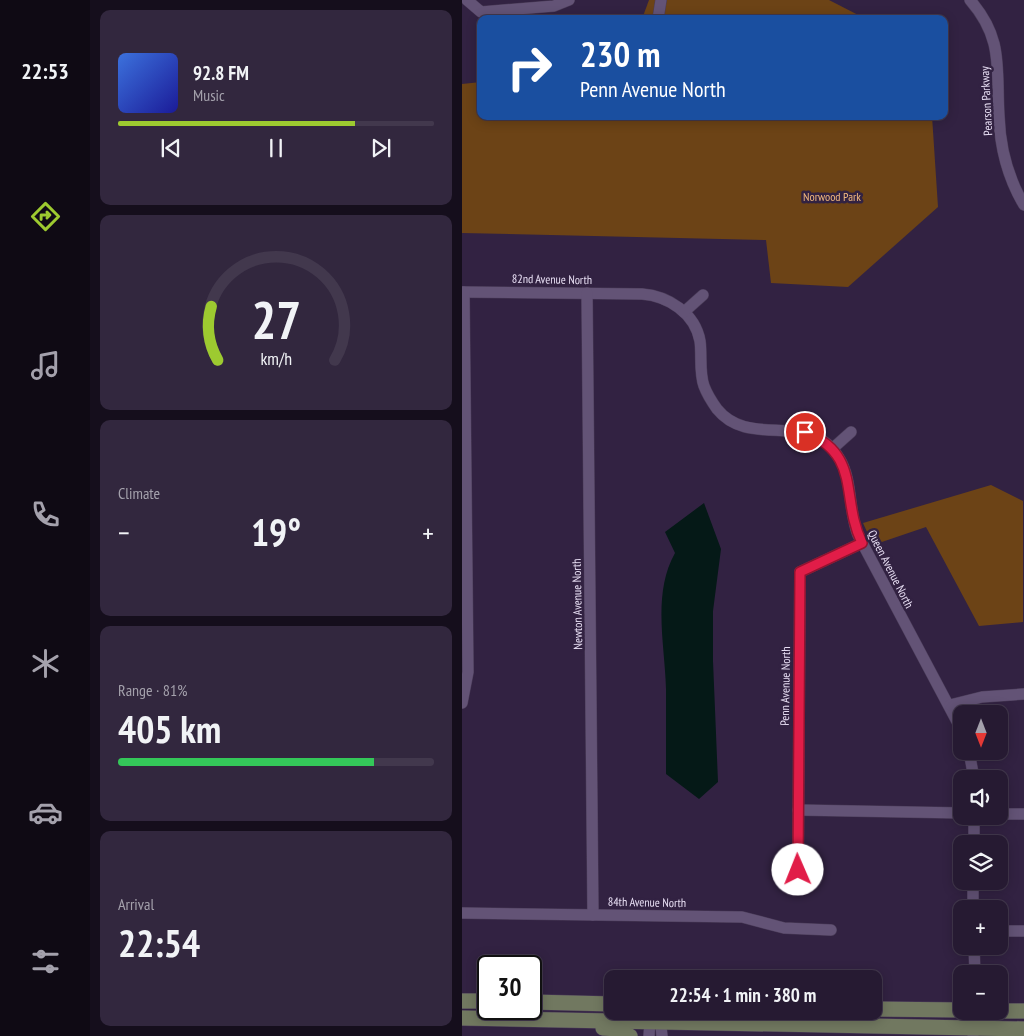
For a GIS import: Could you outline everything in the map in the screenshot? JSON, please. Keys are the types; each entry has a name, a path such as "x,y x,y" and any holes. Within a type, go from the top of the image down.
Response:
{"main road":[{"path":"462,1001 477,1001"},
{"path":"542,1002 604,1004"},
{"path":"882,1009 953,1010"},
{"path":"1008,1011 1024,1011"},
{"path":"468,1018 973,1032 1024,1029"},
{"path":"468,1018 506,1026 609,1028 617,1029 630,1036"}],"street":[{"path":"467,0 481,12 554,6 569,0"},
{"path":"659,15 661,0"},
{"name":"Pearson Parkway","path":"970,0 990,28 996,46 1002,144 1008,170 1024,205"},
{"path":"462,703 468,672 463,292"},
{"name":"82nd Avenue North","path":"463,292 642,294"},
{"name":"Newton Avenue North","path":"587,293 593,915"},
{"name":"Queen Avenue North","path":"642,294 664,299 684,312 693,324 699,338 703,385 720,412 732,422 746,428 805,432 817,437 832,449 844,467 853,522 862,543 911,638 953,712"},
{"path":"684,312 702,295"},
{"path":"832,449 851,432"},
{"name":"Penn Avenue North","path":"798,870 800,572 862,543"},
{"path":"950,705 982,697 1024,694"},
{"path":"798,810 953,813"},
{"path":"1008,814 1024,814"},
{"name":"84th Avenue North","path":"462,913 742,918 784,928 831,930"},
{"path":"1008,931 1024,931"}],"green space":[{"path":"649,0 829,0 858,15 643,15"},
{"name":"Norwood Park","path":"477,82 477,120 932,120 938,207 848,287 771,283 766,240 462,233 462,84"},
{"path":"991,485 1023,501 1023,622 979,626 926,527 873,545 863,523"}],"shaded area":[{"path":"704,503 721,549 713,611 718,782 699,799 666,774 666,689 662,637 662,602 668,569 675,553 665,532"}],"route":[{"path":"798,870 800,572 862,543 853,522 848,494 848,480 844,467 829,445 805,432"}]}
